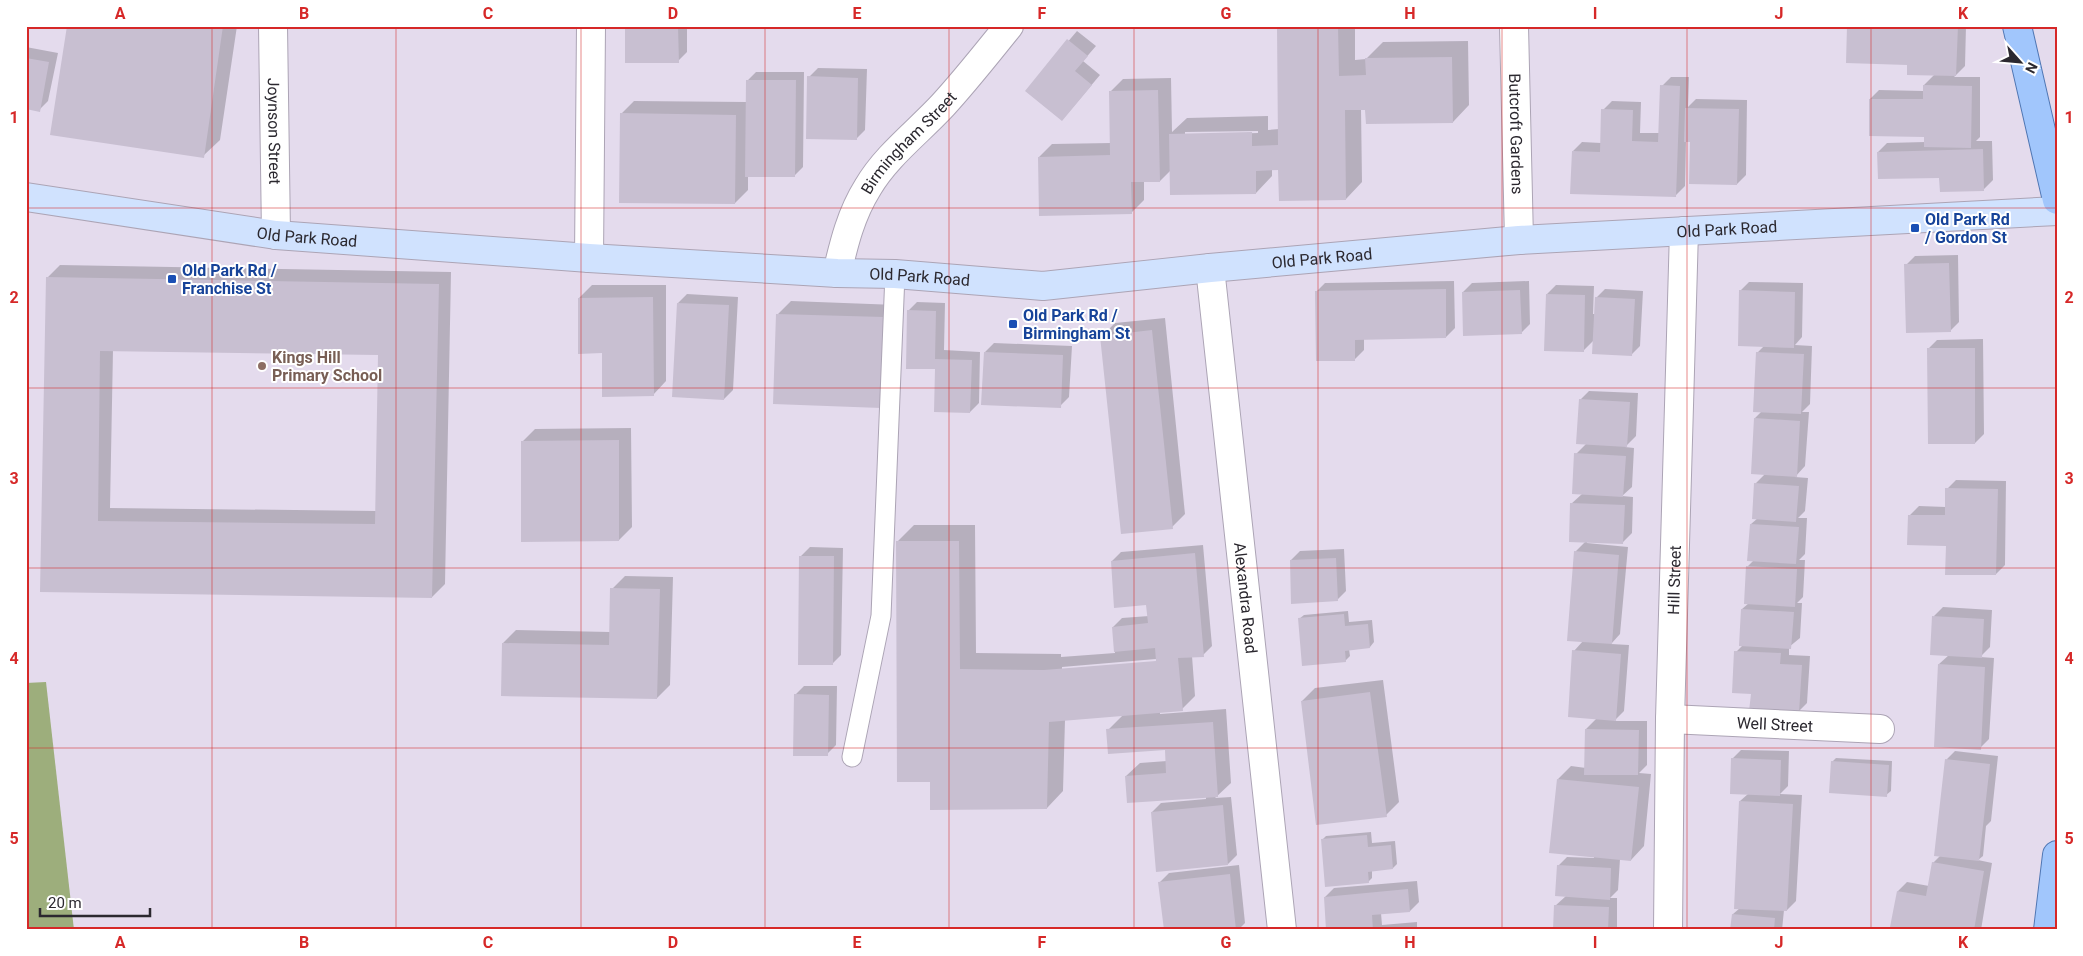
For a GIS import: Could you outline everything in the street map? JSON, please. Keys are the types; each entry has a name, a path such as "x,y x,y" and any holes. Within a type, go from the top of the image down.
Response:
{"main road":[{"path":"2018,26 2054,171 2057,200"},
{"path":"2048,930 2057,856"}],"street":[{"name":"Joynson Street","path":"273,26 276,235"},
{"path":"588,258 591,26"},
{"name":"Birmingham Street","path":"837,273 844,240 854,212 868,186 891,158 943,105 1009,26"},
{"name":"Butcroft Gardens","path":"1514,26 1519,240"},
{"name":"Old Park Road","path":"26,197 276,235 588,258 837,273 895,274 1043,286 1210,268 1519,240 2057,211"},
{"name":"Hill Street","path":"1668,930 1670,719 1684,231"},
{"name":"Alexandra Road","path":"1210,268 1282,930"},
{"name":"Well Street","path":"1670,719 1880,729"}],"lane":[{"path":"852,757 881,616 895,274"}],"green space":[{"path":"46,682 74,930 26,930 26,683"}],"building":[{"path":"67,26 223,26 204,158 50,135"},
{"path":"625,26 678,26 679,63 625,63"},
{"path":"1277,26 1338,26 1339,76 1366,75 1365,58 1452,57 1453,123 1366,124 1365,110 1345,110 1346,200 1279,201 1278,170 1256,171 1256,194 1170,195 1169,134 1252,132 1252,146 1278,145"},
{"path":"1847,26 1908,28 1908,26 1958,26 1956,76 1907,75 1907,65 1846,63"},
{"path":"1067,39 1088,56 1075,71 1092,85 1062,121 1025,91"},
{"path":"26,58 49,62 40,112 26,109"},
{"path":"807,76 858,78 857,140 806,139"},
{"path":"746,80 796,80 795,177 745,177"},
{"path":"1660,85 1680,86 1676,197 1570,194 1572,151 1600,152 1601,109 1633,110 1632,141 1658,142"},
{"path":"1923,85 1972,86 1971,148 1924,147 1924,137 1869,136 1869,99 1923,99"},
{"path":"1158,90 1160,182 1131,182 1132,214 1039,216 1038,157 1110,155 1109,91"},
{"path":"1685,108 1739,109 1737,185 1689,184 1690,142 1684,142"},
{"path":"620,113 736,115 735,204 619,203"},
{"path":"1983,149 1984,191 1940,192 1939,178 1878,179 1877,152"},
{"path":"1949,263 1951,332 1906,333 1904,264"},
{"path":"46,277 439,284 432,598 40,592","holes":["100,351 378,355 375,524 98,521"]},
{"path":"1446,289 1446,338 1355,340 1355,361 1316,361 1315,291"},
{"path":"1520,290 1522,334 1463,336 1462,292"},
{"path":"1739,290 1795,292 1794,348 1738,346"},
{"path":"1546,294 1585,295 1584,352 1544,351"},
{"path":"653,297 654,396 602,397 602,353 578,354 578,298"},
{"path":"1595,297 1635,299 1632,356 1592,354"},
{"path":"677,303 729,305 724,400 672,397"},
{"path":"907,310 936,311 935,359 972,360 970,413 934,412 935,369 906,369"},
{"path":"776,314 884,317 881,408 773,404"},
{"path":"1152,330 1173,529 1121,534 1100,336"},
{"path":"1927,348 1975,348 1975,444 1928,444"},
{"path":"984,352 1063,355 1061,408 981,405"},
{"path":"1756,352 1804,354 1801,414 1753,412"},
{"path":"1579,399 1630,402 1627,447 1576,444"},
{"path":"1754,418 1800,421 1797,477 1751,474"},
{"path":"619,440 619,541 521,542 521,441"},
{"path":"1574,453 1626,456 1623,497 1572,494"},
{"path":"1754,483 1799,486 1796,522 1752,519"},
{"path":"1945,488 1998,489 1996,575 1945,575 1946,546 1907,545 1908,515 1945,515"},
{"path":"1570,503 1625,505 1623,544 1569,542"},
{"path":"1750,524 1799,527 1796,564 1747,561"},
{"path":"896,541 959,541 960,669 1044,670 1156,661 1155,648 1114,652 1112,627 1148,623 1146,605 1114,608 1111,561 1195,553 1204,657 1178,658 1183,711 1049,722 1047,809 930,810 930,782 897,782"},
{"path":"1574,551 1619,555 1612,644 1567,641"},
{"path":"799,556 834,556 833,665 798,665"},
{"path":"1336,558 1338,601 1291,604 1290,560"},
{"path":"1746,566 1797,569 1795,607 1744,604"},
{"path":"610,588 660,589 657,699 501,696 502,643 609,645"},
{"path":"1741,609 1794,612 1791,649 1739,646"},
{"path":"1344,614 1345,626 1368,624 1370,648 1345,651 1346,662 1302,666 1298,618"},
{"path":"1932,616 1984,619 1982,658 1930,655"},
{"path":"1572,650 1621,654 1616,721 1568,717"},
{"path":"1734,651 1781,653 1780,664 1802,665 1799,713 1749,711 1751,694 1732,693"},
{"path":"1938,664 1985,667 1981,750 1934,747"},
{"path":"1370,692 1387,817 1316,825 1301,701"},
{"path":"794,694 829,695 828,756 793,756"},
{"path":"1213,722 1218,797 1127,803 1125,776 1166,773 1165,750 1108,754 1106,729"},
{"path":"1585,729 1639,730 1638,775 1584,775"},
{"path":"1731,758 1781,760 1780,796 1730,794"},
{"path":"1945,759 1990,764 1979,861 1934,856"},
{"path":"1831,761 1889,765 1887,797 1829,793"},
{"path":"1557,779 1639,787 1631,861 1549,853"},
{"path":"1739,801 1793,804 1787,911 1734,909"},
{"path":"1223,805 1228,865 1156,872 1151,812"},
{"path":"1367,835 1368,847 1391,845 1393,869 1368,872 1369,883 1325,887 1321,839"},
{"path":"1932,862 1984,871 1974,930 1905,930 1890,927 1897,891 1926,896"},
{"path":"1557,865 1611,868 1610,900 1555,896"},
{"path":"1230,874 1236,930 1164,930 1158,882"},
{"path":"1408,889 1410,912 1372,915 1373,930 1326,930 1324,897"},
{"path":"1554,905 1609,907 1608,930 1553,930"},
{"path":"1732,914 1775,918 1774,930 1730,930"}],"place":[{"name":"Old Park Rd / Gordon St","path":"1915,228"},
{"name":"Old Park Rd / Franchise St","path":"172,279"},
{"name":"Old Park Rd / Birmingham St","path":"1013,324"},
{"name":"Kings Hill Primary School","path":"262,366"}]}
